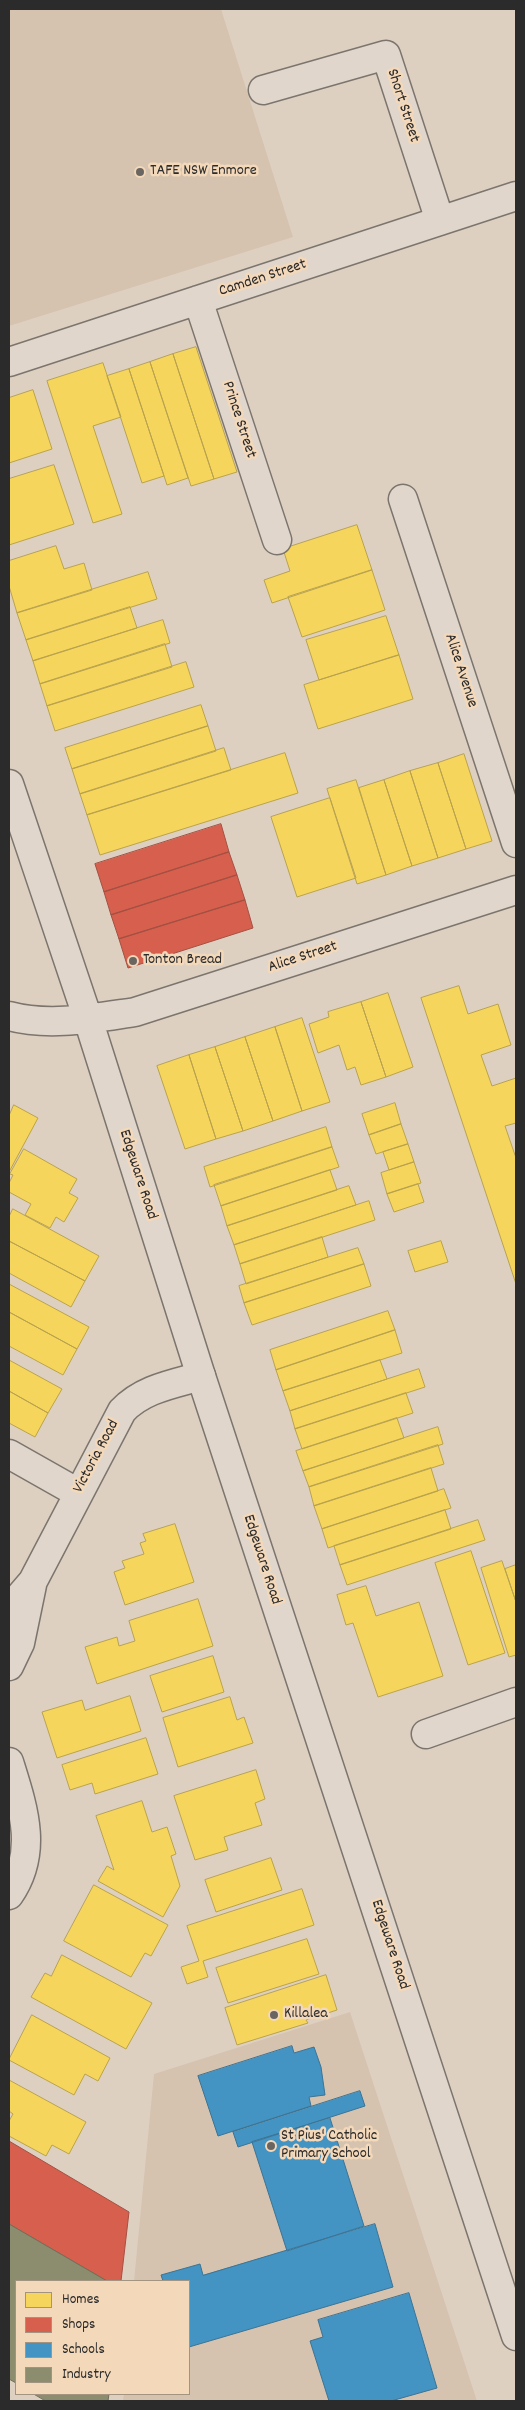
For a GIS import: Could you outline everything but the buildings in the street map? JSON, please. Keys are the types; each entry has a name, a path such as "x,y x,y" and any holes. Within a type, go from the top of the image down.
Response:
{"street":[{"name":"Short Street","path":"263,90 386,55 440,221"},
{"name":"Camden Street","path":"9,362 516,196"},
{"name":"Prince Street","path":"198,300 277,540"},
{"name":"Alice Avenue","path":"403,499 516,843"},
{"name":"Edgeware Road","path":"9,784 88,1019 201,1376 516,2336"},
{"name":"Alice Street","path":"9,1016 37,1022 88,1019 135,1012 516,890"},
{"name":"Victoria Road","path":"9,1610 33,1581 122,1410 130,1401 143,1394 201,1376"},
{"path":"9,1454 78,1493"},
{"name":"Victoria Road","path":"9,1666 20,1643 33,1581"},
{"path":"426,1734 516,1702"},
{"path":"9,1762 24,1811 27,1849 17,1884 9,1895"}],"shaded area":[{"name":"TAFE NSW Enmore","path":"9,9 221,9 293,237 9,326"},
{"name":"St Pius' Catholic Primary School","path":"350,2012 477,2401 123,2401 124,2395 190,2395 190,2280 134,2280 154,2074"}],"place":[{"name":"TAFE NSW Enmore","path":"140,172"},
{"name":"Tonton Bread","path":"133,961"},
{"name":"Killalea","path":"274,2015"},
{"name":"St Pius' Catholic Primary School","path":"271,2146"}]}
